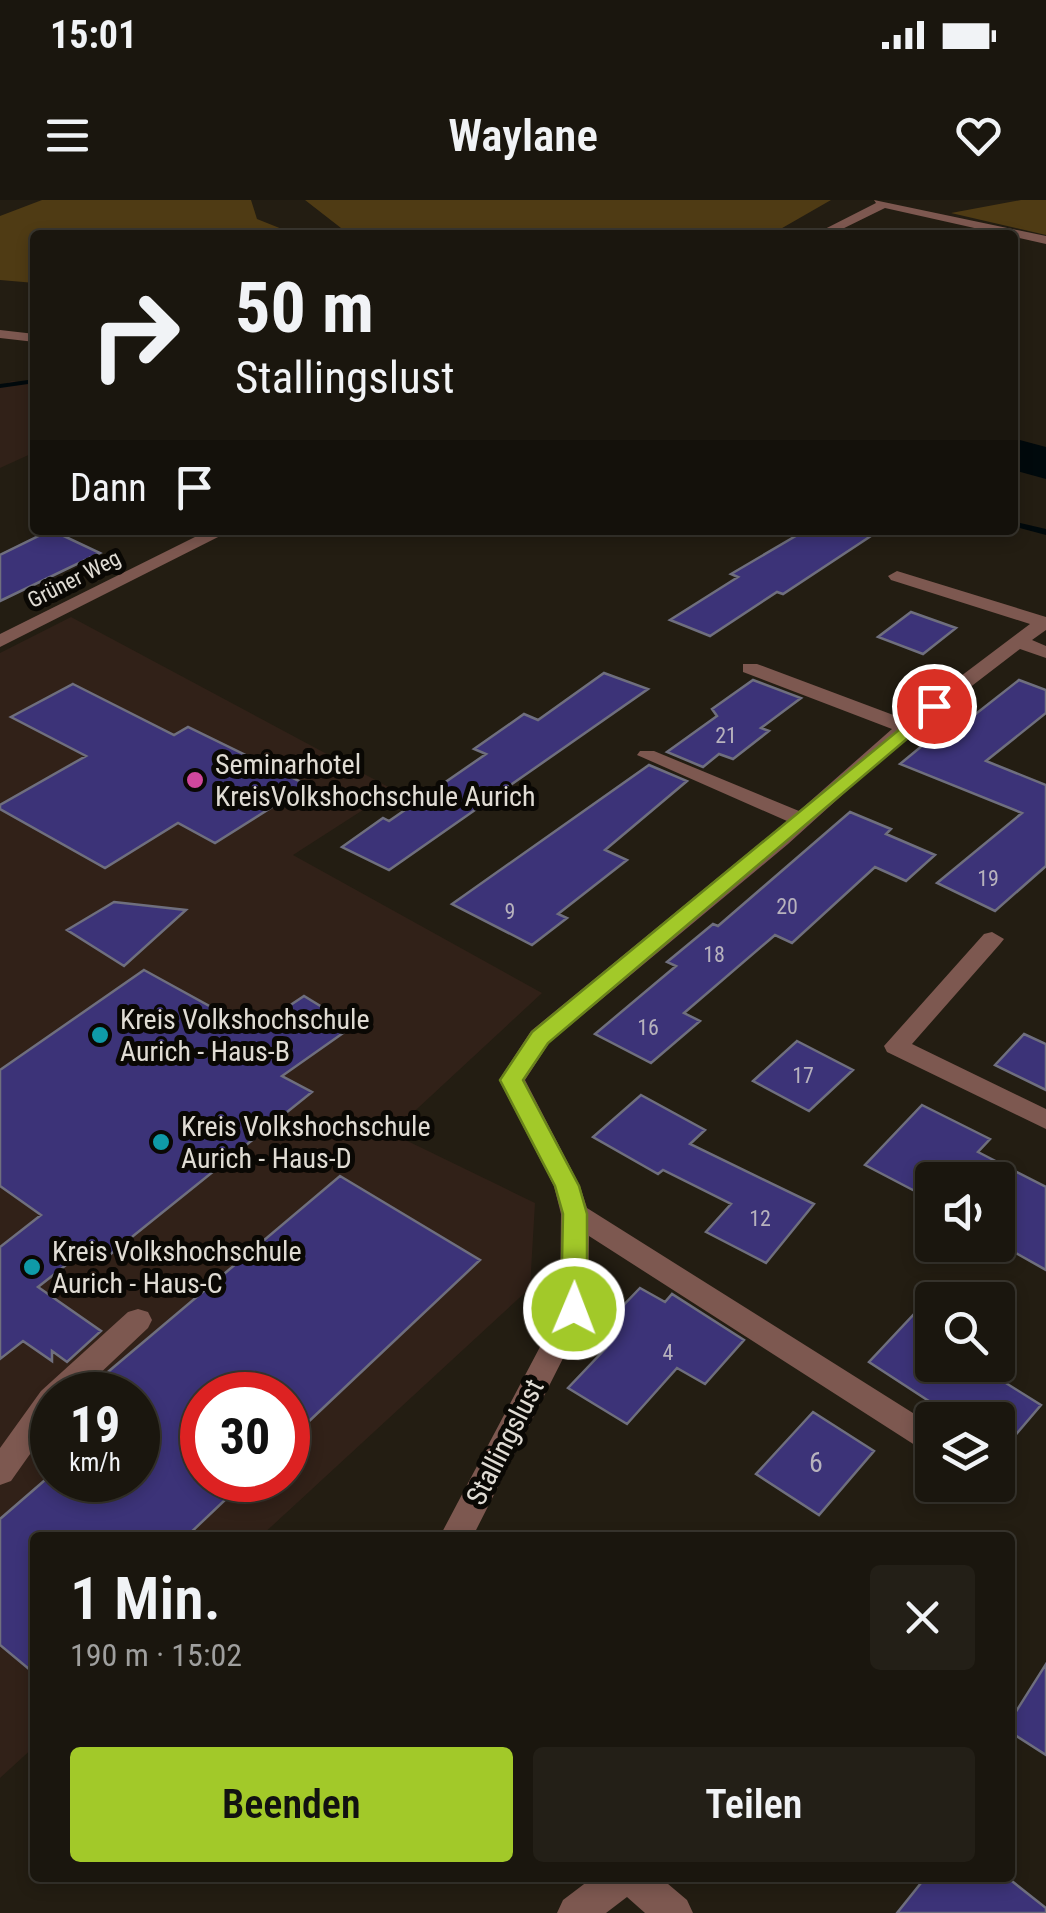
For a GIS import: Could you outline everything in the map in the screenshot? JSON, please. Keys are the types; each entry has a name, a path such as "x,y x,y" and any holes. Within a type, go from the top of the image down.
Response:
{"street":[{"path":"829,230 881,202 1003,230"},
{"path":"1018,234 1046,240"},
{"path":"0,334 30,337"},
{"name":"Grüner Weg","path":"0,642 213,535"},
{"path":"897,576 1044,622"},
{"name":"Stallingslust","path":"458,1532 574,1309 575,1214 567,1186 512,1080 540,1037 906,727 1044,622"},
{"path":"1021,643 1046,652"},
{"path":"750,668 906,727"},
{"path":"648,755 802,819"},
{"path":"992,938 896,1046 1046,1120"},
{"path":"575,1214 915,1429"},
{"path":"83,1372 138,1320"},
{"path":"0,1472 30,1432"},
{"path":"576,1913 616,1882"},
{"path":"638,1882 674,1913"}],"shaded area":[{"path":"42,200 251,200 257,219 284,230 30,230 30,283 0,280 0,216"},
{"path":"305,200 831,200 779,230 344,230"},
{"path":"1021,200 1046,200 1046,235 951,213"},
{"path":"12,381 30,383 30,454 0,468 0,386"},
{"path":"1018,440 1046,447 1046,479 1018,471"},
{"path":"71,617 394,790 293,855 542,993 391,1133 535,1203 530,1288 310,1491 310,1372 180,1372 180,1502 298,1502 265,1532 30,1532 30,1751 0,1778 0,653"}],"building":[{"path":"41,535 62,535 100,553 0,601 0,555"},
{"path":"797,535 872,535 710,636 670,620 738,577 731,574"},
{"path":"911,612 956,628 923,654 878,637"},
{"path":"604,673 648,689 389,870 342,847 383,818 389,821 486,754 474,749 524,714 538,720"},
{"path":"753,680 801,698 761,728 769,731 733,759 719,754 703,767 667,752 717,716 712,709"},
{"path":"1019,680 1046,690 1046,713 986,761 1046,785 1046,866 995,911 937,883 1022,813 900,764 945,727 954,731"},
{"name":"Seminarhotel KreisVolkshochschule Aurich","path":"73,684 174,735 188,727 307,785 215,843 178,823 105,868 0,809 0,805 86,756 11,717"},
{"path":"649,765 687,781 605,850 627,860 558,914 567,918 532,945 452,904"},
{"path":"850,812 891,829 886,834 935,855 906,881 875,867 792,943 775,935 684,1013 700,1021 651,1063 595,1034 676,966 667,962 713,924 718,926"},
{"path":"114,902 186,910 124,966 67,930"},
{"path":"144,970 253,1030 304,996 353,1026 282,1076 312,1092 107,1257 89,1247 38,1287 101,1331 67,1362 52,1351 52,1361 23,1341 0,1359 0,1247 41,1215 0,1186 0,1070"},
{"path":"1024,1034 1046,1044 1046,1090 995,1065"},
{"path":"797,1041 853,1070 809,1111 753,1081"},
{"path":"641,1095 705,1130 690,1144 814,1204 766,1263 706,1232 731,1204 663,1170 658,1174 593,1137"},
{"path":"922,1105 990,1139 978,1152 997,1162 915,1162 915,1191 865,1165"},
{"path":"1015,1171 1046,1187 1046,1270 1015,1253"},
{"path":"340,1176 480,1260 310,1420 310,1372 180,1372 180,1502 223,1502 191,1532 30,1532 30,1670 0,1645 0,1519 30,1493 30,1502 160,1502 160,1372 108,1372"},
{"path":"640,1288 665,1302 672,1294 744,1340 705,1384 677,1368 627,1424 568,1388 606,1348 591,1339"},
{"path":"915,1313 915,1382 1004,1382 1041,1405 1015,1435 1015,1402 930,1402 869,1362"},
{"path":"813,1412 874,1451 819,1515 756,1474"},
{"path":"1046,1664 1046,1755 1015,1735 1015,1713"},
{"path":"922,1882 1013,1882 1046,1908 1046,1913 897,1913"}],"waterway":[{"path":"0,386 30,382"},
{"path":"1018,525 1046,532"}],"place":[{"name":"Seminarhotel KreisVolkshochschule Aurich","path":"195,780"},
{"name":"Kreis Volkshochschule Aurich - Haus-B","path":"100,1035"},
{"name":"Kreis Volkshochschule Aurich - Haus-D","path":"161,1142"},
{"name":"Kreis Volkshochschule Aurich - Haus-C","path":"32,1267"}],"route":[{"path":"574,1309 575,1214 567,1186 512,1080 540,1037 934,706"}]}
